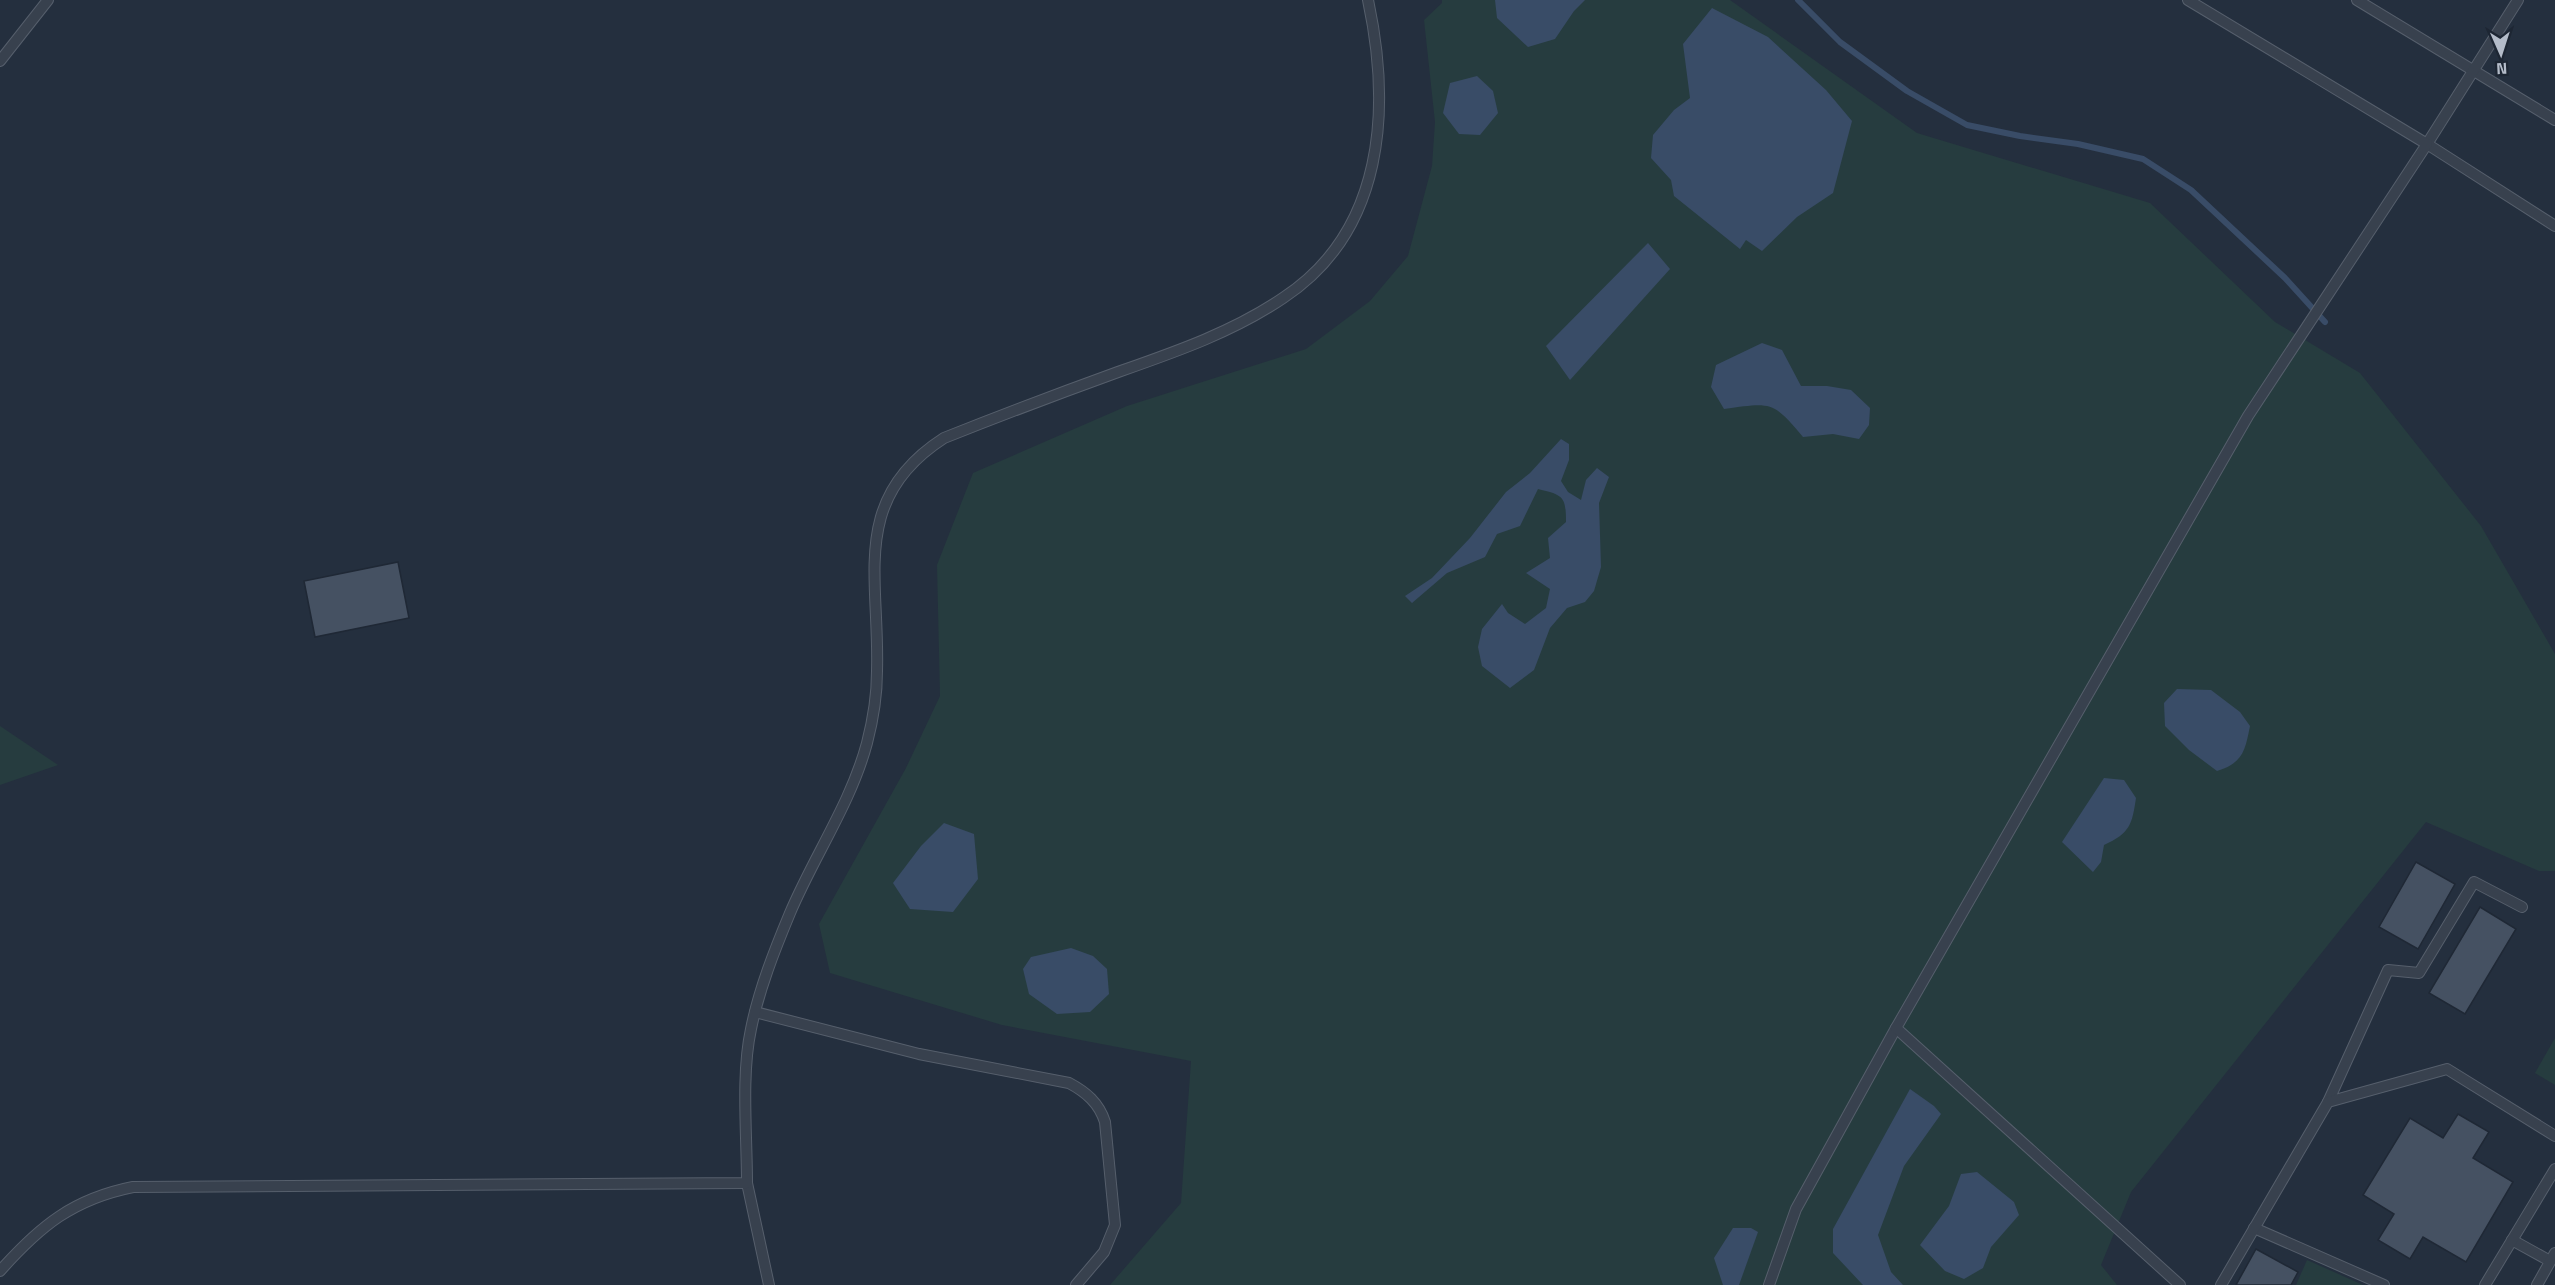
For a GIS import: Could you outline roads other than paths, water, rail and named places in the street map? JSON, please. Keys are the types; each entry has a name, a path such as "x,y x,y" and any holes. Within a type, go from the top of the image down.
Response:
{"lane":[{"path":"0,61 48,0"},
{"path":"769,1285 747,1183 747,1083 750,1030 791,912 858,773 873,720 878,670 873,591 874,562 885,506 894,486 926,450 944,438 1213,337 1285,297 1312,275 1339,245 1358,211 1370,179 1377,148 1378,61 1368,0"},
{"path":"2188,0 2427,144 2555,226"},
{"path":"2357,0 2555,120"},
{"path":"1768,1285 1796,1209 1896,1028 2248,416 2427,144 2518,0"},
{"path":"2220,1285 2328,1102 2388,970 2418,973 2474,882 2522,907"},
{"path":"755,1012 919,1054 1069,1083 1087,1094 1101,1110 1105,1122 1115,1225 1104,1252 1076,1285"},
{"path":"1896,1028 2180,1285"},
{"path":"2328,1102 2447,1069 2555,1136"},
{"path":"2485,1285 2555,1169"},
{"path":"0,1270 22,1246 80,1202 107,1192 133,1187 747,1183"},
{"path":"2254,1228 2384,1285"},
{"path":"2512,1240 2553,1257 2537,1285"}],"water":[{"path":"1495,0 1585,0 1574,11 1555,39 1528,47 1497,18"},
{"path":"1712,8 1768,37 1826,90 1852,121 1833,193 1797,217 1762,251 1746,240 1740,249 1674,196 1671,180 1651,158 1653,135 1674,110 1690,98 1683,44"},
{"path":"1477,76 1493,91 1498,113 1480,135 1459,134 1443,113 1450,83"},
{"path":"1648,243 1670,269 1570,380 1546,346"},
{"path":"1762,343 1782,350 1801,386 1827,386 1851,390 1870,408 1869,425 1859,439 1833,434 1803,437 1777,410 1761,405 1724,409 1711,387 1716,365"},
{"path":"1561,439 1569,444 1569,460 1561,481 1568,492 1581,500 1586,480 1597,468 1609,477 1599,503 1601,567 1594,591 1585,602 1567,608 1550,628 1534,670 1510,688 1482,666 1478,647 1482,629 1502,604 1508,613 1525,624 1546,608 1550,589 1526,573 1550,558 1548,538 1566,522 1564,502 1558,495 1538,489 1520,526 1497,534 1485,557 1447,573 1412,603 1405,596 1432,578 1470,538 1506,492 1530,473"},
{"path":"2177,689 2211,690 2240,712 2250,726 2244,749 2238,760 2217,771 2189,750 2165,726 2164,703"},
{"path":"2104,778 2124,780 2136,798 2131,822 2124,832 2104,845 2101,862 2093,872 2062,842"},
{"path":"944,823 974,834 978,879 953,912 910,909 893,883 921,846"},
{"path":"1071,948 1093,956 1107,969 1109,994 1090,1012 1057,1014 1029,994 1023,969 1031,957"},
{"path":"1910,1089 1934,1106 1941,1114 1904,1166 1878,1235 1891,1272 1903,1285 1863,1285 1833,1253 1833,1229"},
{"path":"1977,1172 2014,1202 2019,1215 1991,1247 1983,1268 1964,1279 1945,1271 1920,1245 1949,1206 1961,1174"},
{"path":"1733,1228 1751,1228 1758,1232 1739,1285 1723,1285 1714,1258"}],"waterway":[{"path":"1798,0 1840,42 1907,91 1967,125 2020,136 2078,144 2143,159 2191,190 2285,278 2325,322"}]}
